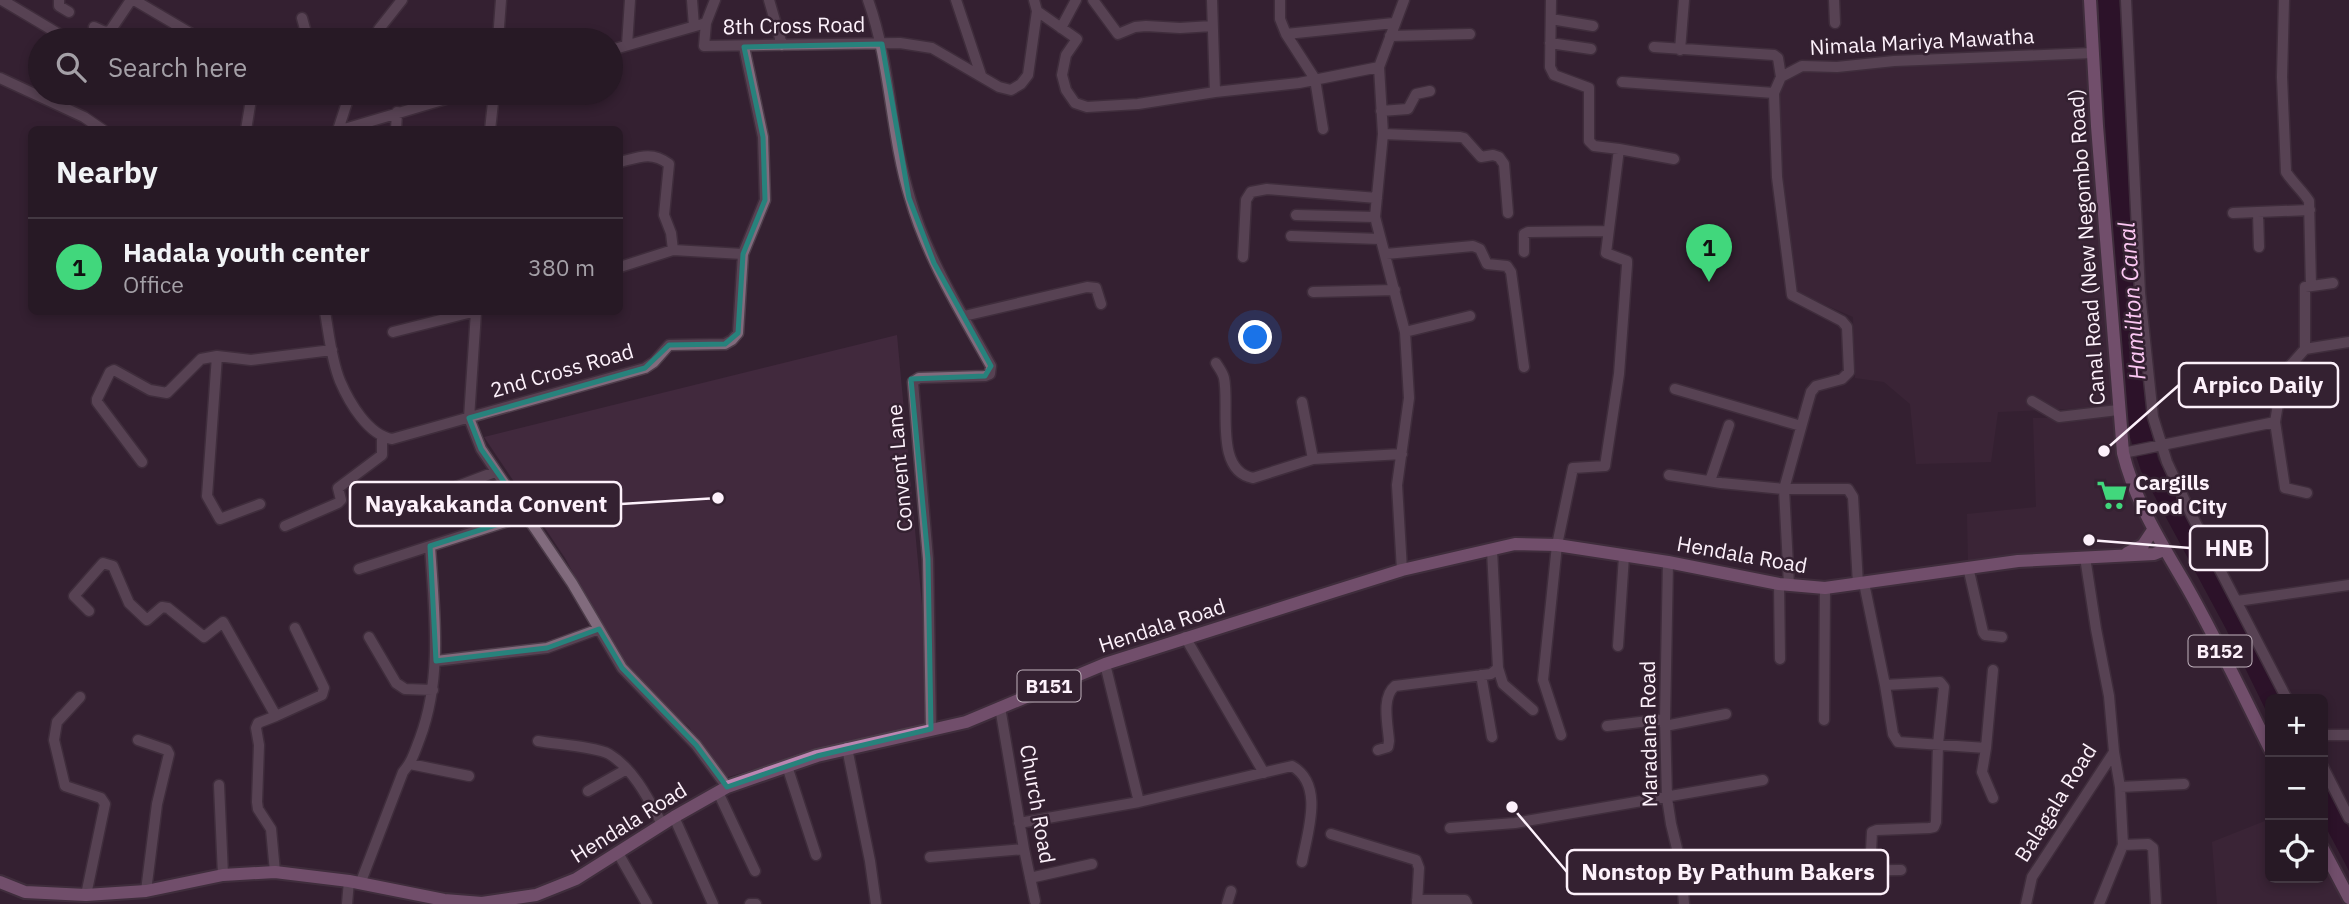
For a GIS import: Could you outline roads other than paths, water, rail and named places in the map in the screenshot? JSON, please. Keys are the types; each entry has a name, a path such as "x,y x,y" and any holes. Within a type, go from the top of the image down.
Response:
{"main road":[{"name":"Canal Road (New Negombo Road)","path":"2090,0 2118,410 2128,452 2127,469 2153,530 2188,589 2265,739"},
{"path":"2123,554 2143,544 2153,530"},
{"name":"Hendala Road","path":"0,882 25,898 146,891 223,875 275,872 355,883 444,902 537,900 722,790 847,748 966,722 1105,664 1185,637 1402,570 1515,544 1557,545 1784,584 1825,588 2018,561 2154,554 2164,551"},
{"path":"2328,858 2349,898"}],"street":[{"path":"2,0 49,28"},
{"path":"59,0 59,6 69,12"},
{"path":"112,28 133,0 181,28"},
{"path":"380,28 402,0"},
{"path":"499,28 501,0"},
{"path":"627,45 630,0"},
{"path":"692,0 694,26"},
{"path":"706,23 715,0"},
{"path":"769,0 782,45"},
{"name":"Convent Lane","path":"868,0 882,44 894,127 909,198 934,263 991,366 990,373 985,376 919,378 913,382 912,388 928,559 931,729"},
{"path":"956,0 981,75"},
{"path":"1061,28 1076,0"},
{"path":"1093,0 1118,34 1146,26 1212,26"},
{"path":"1212,0 1215,92"},
{"path":"1280,0 1280,19 1286,34 1315,79 1323,129"},
{"path":"1402,570 1397,485 1409,398 1405,332 1375,217 1383,134 1380,67 1404,0"},
{"path":"1551,0 1550,67 1554,75 1590,88 1589,141 1594,146 1674,159"},
{"path":"1680,50 1684,0"},
{"path":"1834,0 1835,23"},
{"path":"2126,0 2140,293 2151,406 2159,445 2191,514 2284,694"},
{"path":"2284,0 2282,77 2286,172 2309,201 2311,286"},
{"path":"1036,5 1077,39 1066,55 1062,75 1066,90 1075,103 1087,107 1138,104 1300,83 1380,67"},
{"name":"8th Cross Road","path":"623,46 706,23 704,46 900,43 932,48 999,87 1011,90 1021,84 1028,75 1036,5"},
{"path":"302,18 305,28"},
{"path":"1551,19 1593,26"},
{"path":"1286,34 1394,23"},
{"path":"1390,37 1470,34"},
{"path":"1550,43 1591,49"},
{"path":"623,266 673,250 743,254 765,200 763,137 744,47"},
{"path":"1654,47 1774,55 1778,58 1781,77 1774,93 1777,177 1792,295 1842,321 1847,327 1849,372 1842,379 1816,386 1811,391 1784,489 1784,584 1780,659"},
{"name":"Nimala Mariya Mawatha","path":"1781,77 1802,66 1837,67 1894,61 2093,53"},
{"path":"0,78 28,91"},
{"path":"1622,82 1774,93"},
{"path":"1381,111 1408,109 1416,94 1430,91"},
{"path":"58,105 97,126"},
{"path":"247,126 250,105"},
{"path":"340,126 345,105"},
{"path":"352,126 422,105"},
{"path":"491,126 493,105"},
{"path":"397,112 397,126"},
{"path":"1383,134 1460,136 1481,157 1499,157 1504,164 1508,213"},
{"path":"1561,735 1542,680 1557,545 1573,468 1605,466 1619,374 1627,261 1606,253 1619,149"},
{"path":"623,162 649,155 669,164 664,215 671,233 673,250"},
{"path":"1243,257 1246,200 1251,191 1267,188 1377,198"},
{"path":"2233,213 2310,210"},
{"path":"2258,212 2259,247"},
{"path":"1296,215 1375,217"},
{"path":"1524,252 1524,234 1528,232 1608,231"},
{"path":"1291,236 1380,239"},
{"path":"1386,254 1473,246 1480,249 1487,264 1507,266 1511,272 1524,367"},
{"name":"2nd Cross Road","path":"382,438 392,439 645,368 669,345 725,344 738,333 743,254"},
{"path":"2305,349 2305,287 2333,283"},
{"path":"964,316 1087,287 1096,288 1101,304"},
{"path":"1313,292 1395,290"},
{"path":"285,526 338,503 341,500 338,488 382,455 382,438 359,415 340,380 326,315"},
{"path":"393,332 462,315"},
{"path":"474,315 469,418 481,449 527,515 622,668 696,745 722,790 755,871"},
{"path":"1405,332 1470,316"},
{"path":"2307,494 2285,488 2275,422 2283,374 2305,349 2349,342"},
{"path":"142,462 97,402 110,372 120,372 150,390 167,393 201,359 217,356 251,360 332,350"},
{"path":"217,356 207,496 220,519 260,504"},
{"path":"1216,363 1224,377 1228,456 1246,477 1254,478 1313,459 1402,454"},
{"path":"1675,389 1801,426"},
{"path":"2032,401 2059,417 2118,410"},
{"path":"1302,402 1313,459"},
{"path":"2128,452 2275,422"},
{"path":"1710,481 1729,425"},
{"path":"412,503 495,472"},
{"path":"1669,475 1784,489 1848,489 1853,497 1861,584 1885,685 1893,734 1898,742 1986,748"},
{"path":"359,569 527,515"},
{"path":"347,904 426,722 436,661 430,546"},
{"path":"1492,550 1498,668 1503,684 1533,710"},
{"path":"1618,646 1624,556"},
{"name":"Balagala Road","path":"2026,904 2032,877 2114,752 2109,696 2095,629 2085,557"},
{"name":"Maradana Road","path":"1668,562 1665,722 1667,798 1681,865 1684,904"},
{"path":"89,611 74,596 103,563 108,563 113,566 130,603 147,620 162,607 168,608 204,637 223,622 276,716"},
{"path":"1969,567 1983,632 1985,635 2002,636"},
{"path":"2237,601 2349,585"},
{"path":"1824,720 1825,588"},
{"path":"275,872 271,829 258,809 257,802 259,745 256,727 258,723 324,692 295,628"},
{"path":"436,661 547,648 599,629"},
{"path":"369,637 397,683 405,689 433,690"},
{"path":"1185,637 1264,773"},
{"path":"1105,664 1139,802"},
{"path":"1378,750 1388,747 1390,741 1387,698 1395,686 1491,674 1498,668"},
{"path":"1993,670 1983,778 1993,798"},
{"path":"1481,675 1492,737"},
{"path":"1870,871 1872,832 1934,827 1936,822 1943,684 1885,685"},
{"path":"79,696 57,722 54,740 65,786 101,798 105,804 86,895"},
{"name":"Church Road","path":"1000,708 1035,903"},
{"path":"1607,726 1726,714"},
{"path":"2328,735 2349,735"},
{"path":"138,740 167,750 169,754 157,804 146,891"},
{"path":"538,741 608,753 627,769 663,824"},
{"path":"847,748 876,904"},
{"path":"2099,904 2123,845 2120,788 2114,752"},
{"path":"410,764 469,776"},
{"path":"788,766 816,855"},
{"path":"1019,823 1139,802 1292,766 1298,770 1310,790 1312,808 1302,862"},
{"path":"588,791 627,769"},
{"path":"2328,777 2349,818"},
{"path":"1450,828 1515,822 1763,780"},
{"path":"2120,788 2184,784"},
{"path":"219,785 223,875"},
{"path":"674,817 713,904"},
{"path":"1331,834 1416,860 1419,868 1417,902 1458,899 1465,900 1467,904"},
{"path":"2123,845 2148,844 2153,848 2156,904"},
{"path":"930,857 1024,849"},
{"path":"618,853 647,904"},
{"path":"1681,865 1733,860 1807,871 1901,870"},
{"path":"1030,878 1091,864"},
{"path":"1227,904 1231,891"},
{"path":"750,904 756,904"}],"water":[{"name":"Hamilton Canal","path":"2098,0 2119,0 2148,420 2158,459 2280,694 2265,694 2265,709 2226,629 2141,471 2125,422 2116,344"},
{"path":"2328,787 2349,828 2349,871 2328,831"}],"place":[{"name":"Hadala youth center","path":"1709,282"},
{"name":"Arpico Daily","path":"2104,451"},
{"name":"Cargills Food City","path":"2112,495"},
{"name":"Nayakakanda Convent","path":"718,498"},
{"name":"HNB","path":"2089,540"},
{"name":"Nonstop By Pathum Bakers","path":"1512,807"}]}
